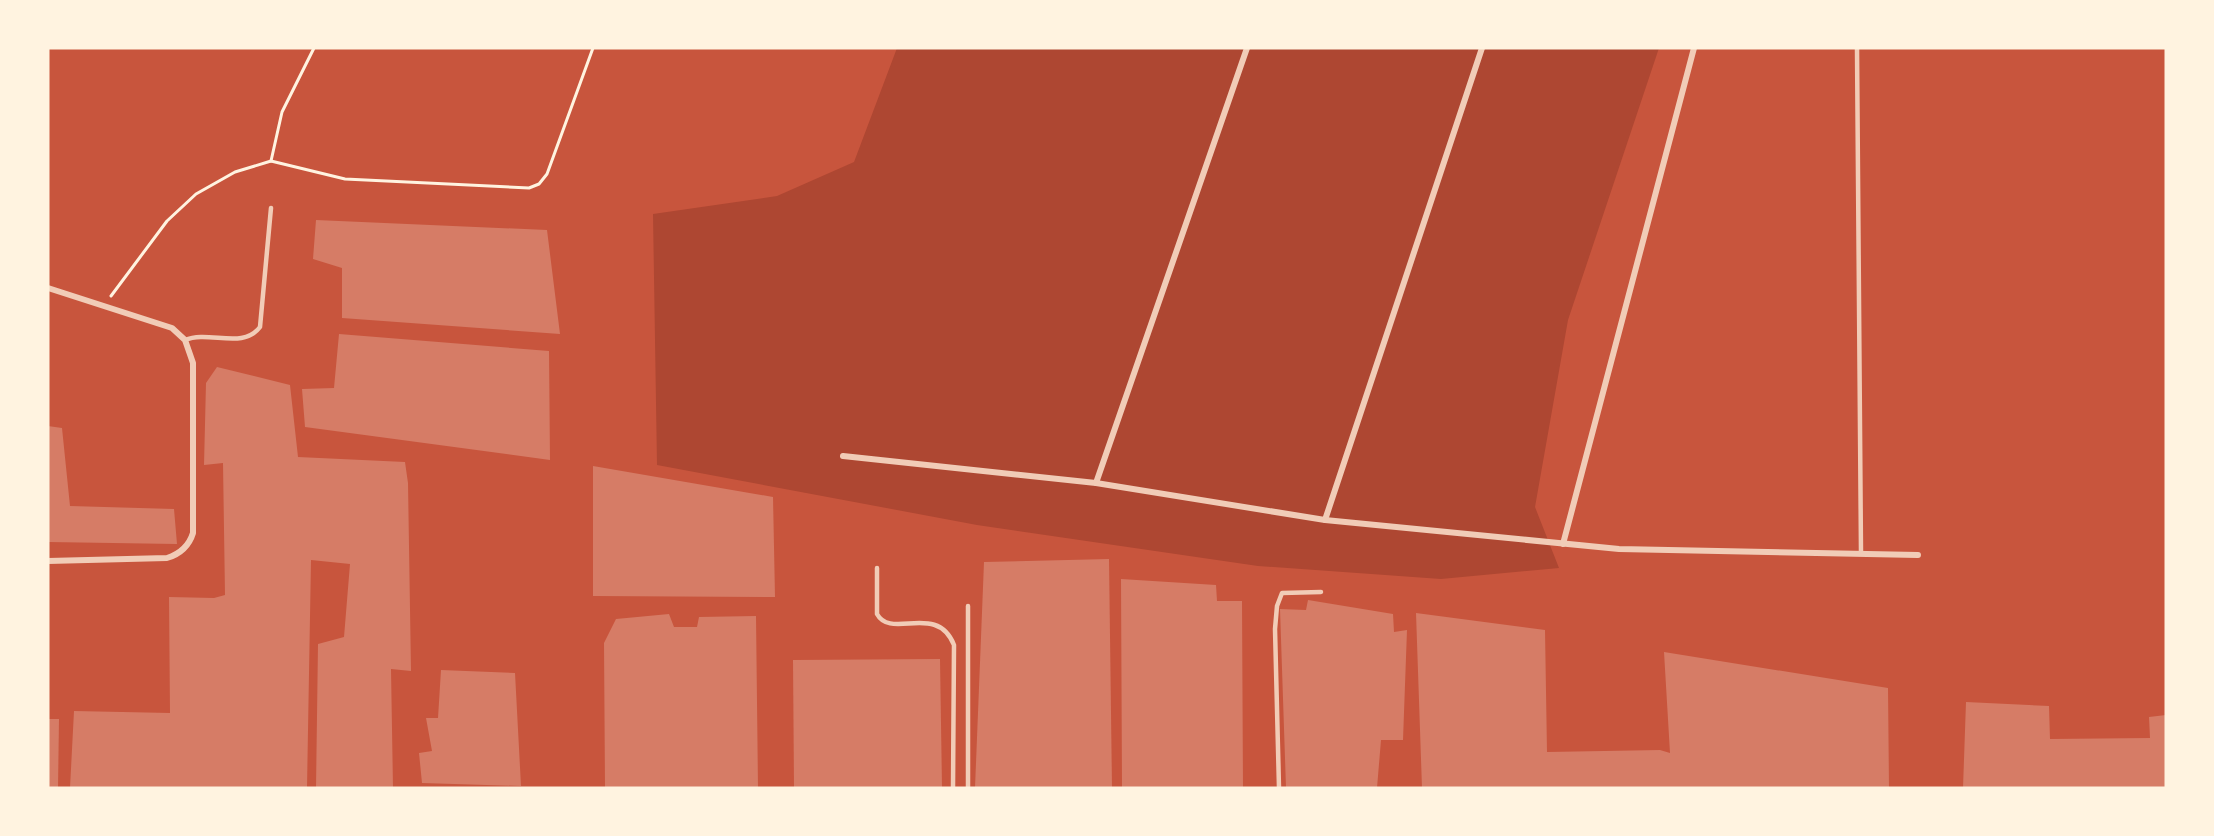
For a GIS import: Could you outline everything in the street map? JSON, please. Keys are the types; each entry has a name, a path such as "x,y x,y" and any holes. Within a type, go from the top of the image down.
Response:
{"street":[{"path":"1096,483 1248,48"},
{"path":"1325,520 1482,48"},
{"path":"1563,544 1694,48"},
{"path":"48,288 165,324 185,340 193,363 193,532 188,544 179,554 167,558 48,561"},
{"path":"843,456 1096,483 1325,520 1563,544 1619,549 1918,555"}],"lane":[{"path":"1857,48 1861,553"},
{"path":"185,340 202,336 244,339 253,335 260,327 271,208"},
{"path":"877,568 877,614 880,618 888,623 932,623 946,631 954,645 953,788"},
{"path":"1280,788 1275,629 1277,606 1282,593 1321,592"},
{"path":"968,606 968,788"}],"path":[{"path":"271,161 282,112 314,48"},
{"path":"104,305 167,221 196,194 235,172 271,161 345,179 529,188 539,184 547,174 593,48"}],"shaded area":[{"path":"897,48 1659,48 1568,320 1535,507 1559,568 1441,579 1258,566 977,525 657,465 653,214 777,196 854,162"}],"building":[{"path":"316,220 547,230 560,334 342,318 342,268 313,259"},
{"path":"339,334 549,351 550,460 305,427 302,389 334,388"},
{"path":"217,367 290,385 298,457 405,462 408,483 411,671 391,669 393,788 316,788 318,644 344,637 350,564 311,560 307,788 70,788 74,711 170,713 169,597 214,598 225,595 223,463 204,465 206,383"},
{"path":"48,426 62,428 70,506 174,509 177,544 48,542"},
{"path":"593,466 773,497 775,597 593,596"},
{"path":"1109,559 1112,788 975,788 984,562"},
{"path":"1121,579 1216,585 1217,601 1242,601 1243,788 1122,788"},
{"path":"1308,600 1393,614 1394,632 1407,630 1403,740 1381,740 1377,788 1286,788 1280,609 1306,610"},
{"path":"1416,613 1545,630 1547,752 1660,750 1670,753 1664,652 1888,688 1889,788 1422,788"},
{"path":"669,614 674,627 697,627 699,617 756,616 758,788 605,788 604,643 616,619"},
{"path":"940,659 942,788 794,788 793,660"},
{"path":"441,670 515,673 521,786 422,783 419,753 432,751 426,718 438,718"},
{"path":"1966,702 2049,706 2050,739 2150,738 2149,717 2166,715 2166,788 1963,788"},
{"path":"48,719 59,719 58,788 48,788"}]}
